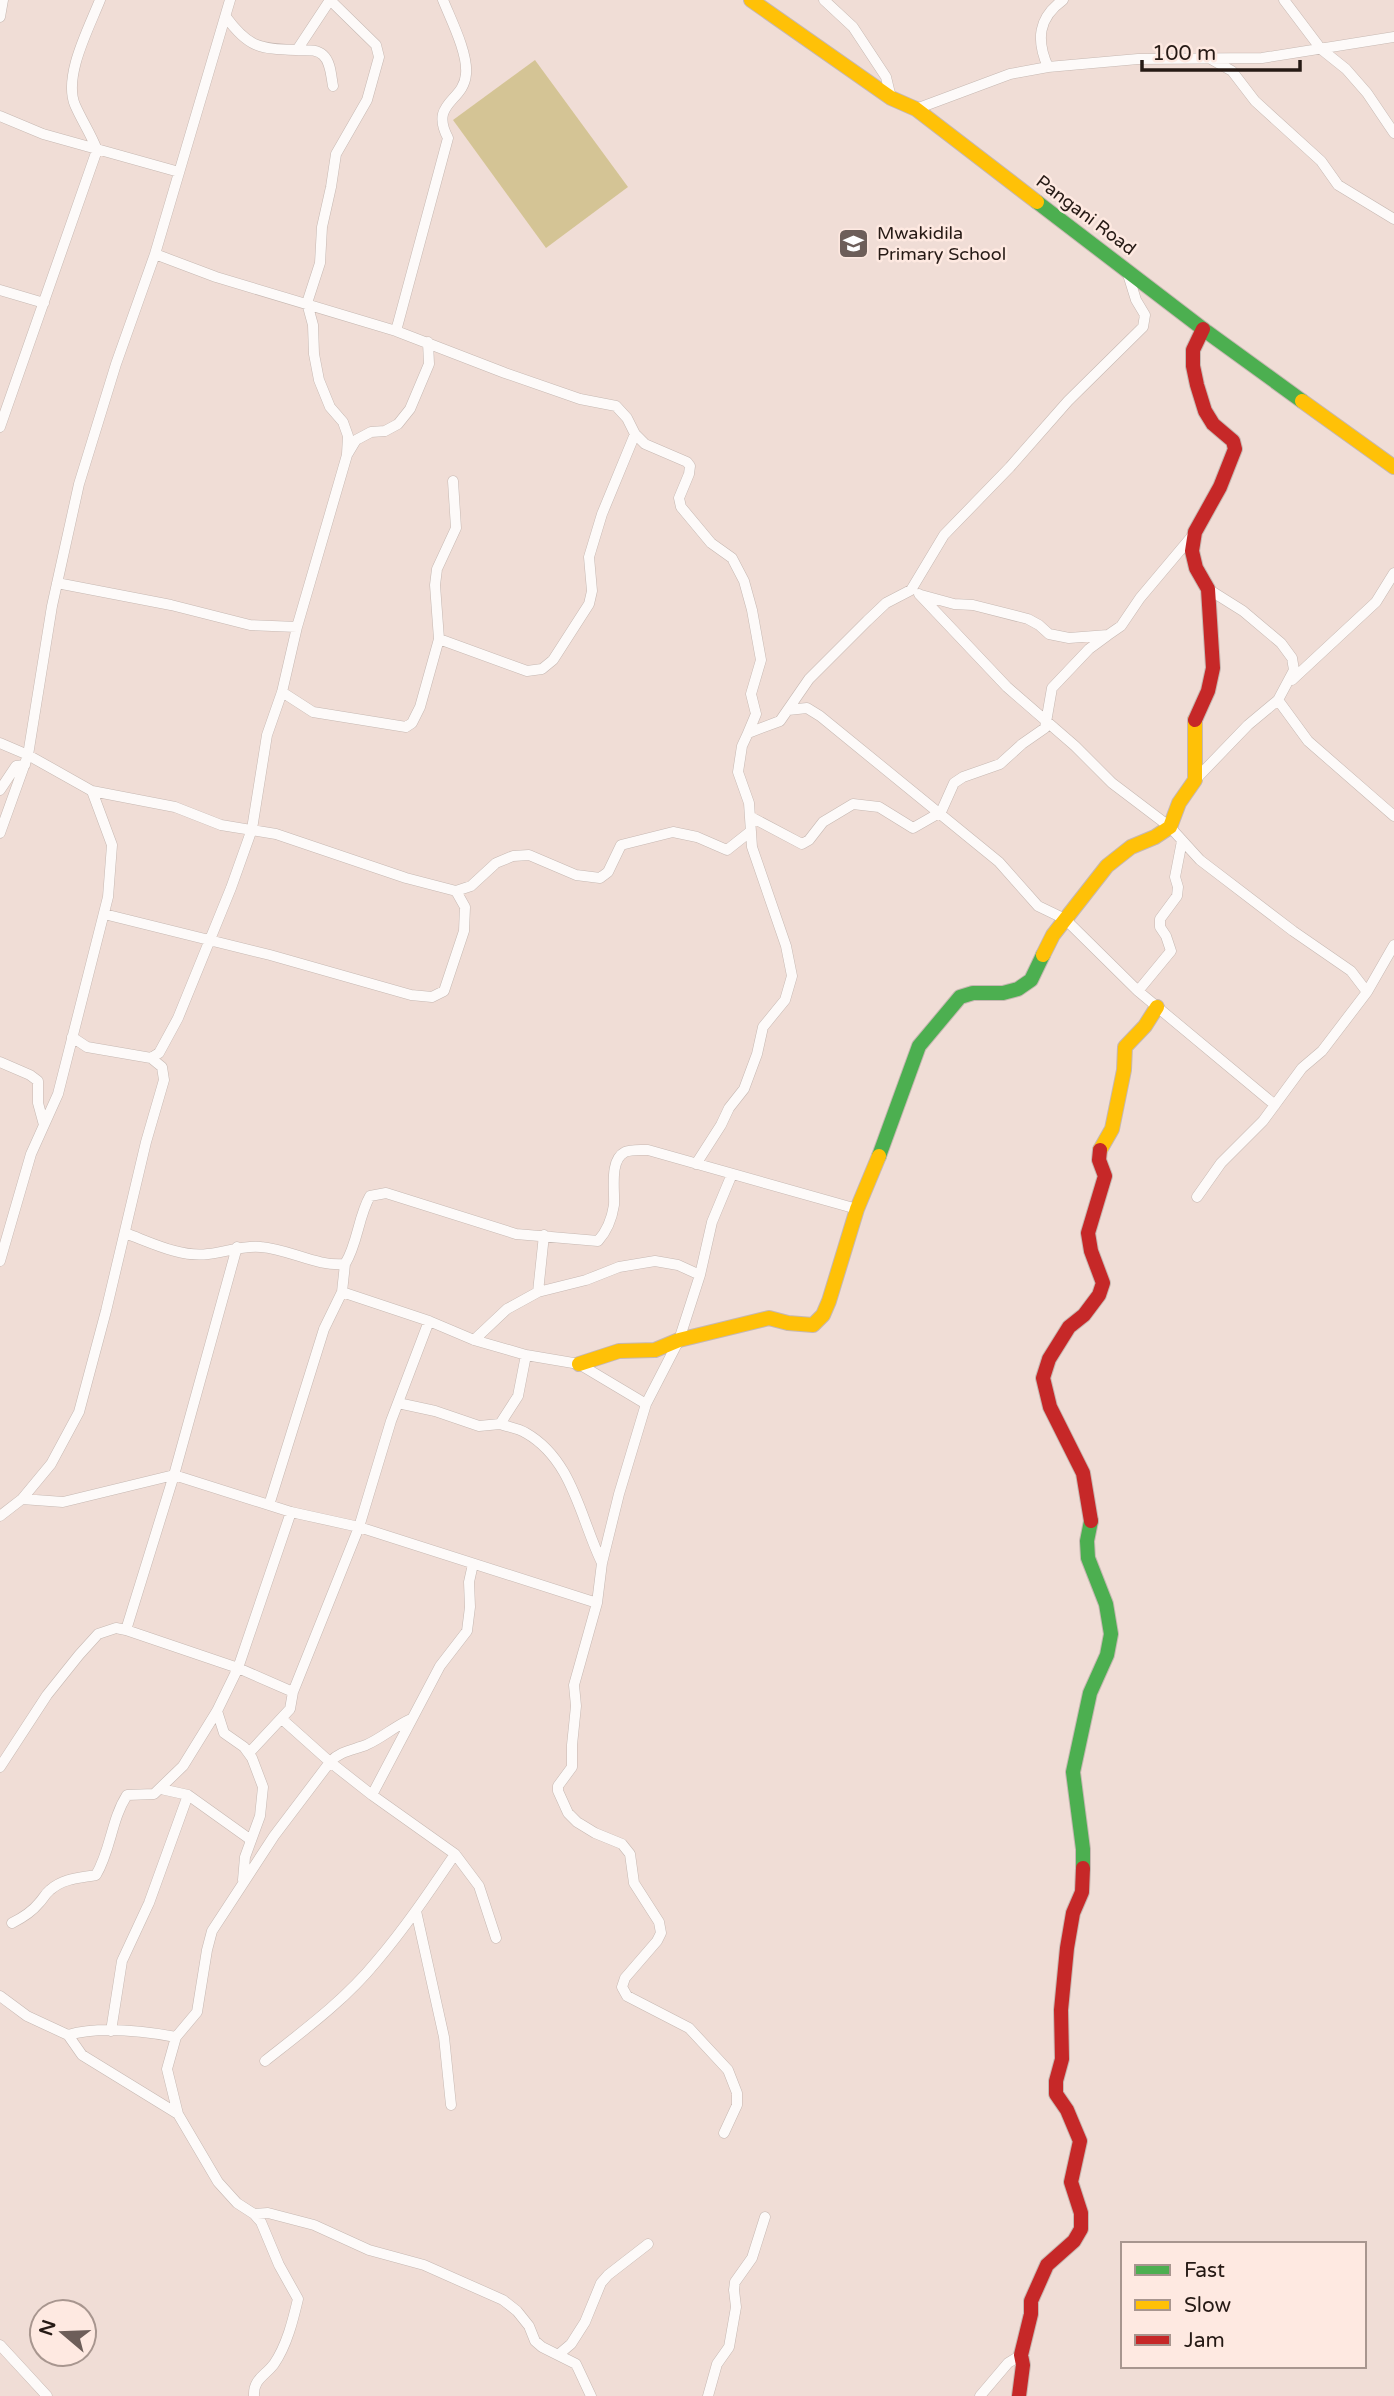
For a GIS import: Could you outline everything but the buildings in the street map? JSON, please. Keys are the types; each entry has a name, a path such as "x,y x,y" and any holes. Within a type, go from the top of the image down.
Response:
{"street":[{"path":"0,17 3,0"},
{"path":"0,427 97,150 89,128 74,104 71,79 100,0"},
{"path":"0,833 27,760 45,642 79,484 116,364 155,254 230,0"},
{"path":"151,1058 159,1053 178,1018 252,829 267,736 282,692 297,627 347,455 348,436 343,422 330,407 319,380 314,354 313,325 307,303 320,264 321,227 336,154 367,100 379,57 376,45 367,34 330,0 297,50"},
{"path":"397,331 448,138 441,124 443,111 464,83 466,74 465,58 443,0"},
{"name":"Pangani Road","path":"751,0 891,98 916,110 1203,329 1394,467"},
{"path":"824,0 853,27 886,77 891,98"},
{"path":"1048,67 1041,52 1041,34 1046,16 1053,6 1063,0"},
{"path":"1284,0 1321,49 1353,77 1394,133"},
{"path":"226,17 241,37 252,44 312,50 322,54 329,64 333,86"},
{"path":"916,110 1010,74 1048,67 1138,59 1262,58 1394,37"},
{"path":"1207,57 1232,71 1255,101 1321,161 1338,184 1394,219"},
{"path":"0,116 43,134 179,172"},
{"path":"155,254 216,277 397,331 594,404 616,406 645,444 687,462 690,466 679,498 681,507 711,543 732,558 744,581 752,610 761,660 751,694 756,714 742,746 738,772 749,803 755,856 786,946 792,976 785,1000 763,1027 757,1054 744,1089 729,1108 722,1125 696,1164"},
{"path":"915,592 927,560 944,535 1026,450 1068,401 1143,327 1145,315 1136,300 1127,271"},
{"path":"0,290 44,303"},
{"path":"751,817 802,844 809,840 823,822 853,804 879,807 913,828 941,812 954,783 963,777 1000,764 1045,728 1052,688 1089,649 1121,626 1140,598 1195,532 1220,487 1235,449 1233,441 1213,424 1205,411 1197,385 1193,350 1203,329"},
{"path":"347,455 356,440 371,432 384,432 398,424 410,410 429,364 428,342"},
{"path":"439,639 527,671 542,669 553,660 589,604 592,591 589,557 602,514 635,434"},
{"path":"282,692 313,712 406,727 412,723 420,707 439,639 435,585 437,569 456,528 453,481"},
{"path":"579,1364 619,1351 655,1350 679,1340 769,1318 813,1325 823,1315 857,1209 892,1124 919,1046 960,997 973,993 1003,993 1018,989 1031,980 1045,948 1107,866 1131,846 1155,837 1170,827 1179,803 1195,780 1248,725 1278,700 1289,683 1294,670 1292,658 1281,643 1243,611 1208,589 1196,569 1192,551 1195,532"},
{"path":"1289,683 1376,602 1394,573"},
{"path":"57,583 171,605 250,625 297,627"},
{"path":"1195,780 1195,718 1208,691 1213,668 1208,589"},
{"path":"915,592 1007,687 1047,720 1112,783 1170,827 1200,860 1351,971 1367,992"},
{"path":"748,733 779,721 809,679 867,621 886,603 915,592 954,604 973,605 1028,619 1048,634 1069,638 1108,635"},
{"path":"1278,700 1308,741 1394,816"},
{"path":"789,710 807,708 820,716 941,812 999,862 1038,906 1065,919 1138,991 1275,1105"},
{"path":"0,743 27,760 92,791 174,807 221,825 276,834 406,878 456,891 471,886 496,863 513,856 529,855 576,875 600,878 608,872 621,845 673,832 697,837 727,850 751,831"},
{"path":"0,790 16,766 27,760"},
{"path":"0,1261 32,1154 58,1094 108,897 112,845 92,791"},
{"path":"1138,991 1171,951 1160,928 1160,919 1177,896 1175,877 1182,841"},
{"path":"104,914 270,955 411,995 432,997 444,991 464,931 466,907 456,891"},
{"path":"1198,1196 1221,1163 1263,1121 1302,1068 1322,1051 1343,1026 1367,992 1394,945"},
{"path":"1020,2396 1023,2365 1021,2355 1036,2287 1047,2265 1074,2241 1081,2228 1081,2213 1071,2182 1080,2141 1067,2110 1056,2094 1056,2081 1062,2059 1061,2010 1068,1939 1073,1913 1082,1892 1083,1849 1073,1772 1090,1693 1107,1655 1111,1634 1106,1604 1088,1558 1087,1541 1091,1519 1083,1472 1049,1407 1043,1378 1049,1359 1069,1327 1084,1315 1099,1295 1102,1283 1088,1233 1105,1176 1098,1160 1098,1151 1112,1129 1124,1070 1125,1047 1157,1007"},
{"path":"0,1516 22,1499 51,1464 79,1412 164,1080 162,1067 151,1058 87,1047 72,1037"},
{"path":"0,1062 38,1081 38,1103 44,1126"},
{"path":"269,1504 324,1329 342,1292 345,1264 351,1256 364,1206 370,1196 378,1193 421,1202 516,1234 598,1241 605,1233 614,1207 615,1171 619,1158 626,1151 648,1150 857,1209"},
{"path":"724,2133 737,2105 737,2093 728,2070 689,2028 627,1996 622,1987 625,1978 661,1933 659,1922 634,1883 630,1854 622,1844 594,1833 577,1822 568,1813 558,1786 572,1767 576,1706 574,1685 597,1603 602,1563 646,1404 679,1340 700,1275 712,1222 732,1174"},
{"path":"125,1233 174,1250 206,1255 237,1247 258,1246 281,1249 336,1265 345,1264"},
{"path":"538,1292 544,1235"},
{"path":"126,1630 174,1475 237,1247"},
{"path":"474,1340 507,1309 538,1292 586,1280 619,1267 655,1261 678,1265 700,1275"},
{"path":"342,1292 429,1321 474,1340 526,1355 579,1364 646,1404"},
{"path":"249,1753 290,1709 293,1692 359,1527 398,1403 429,1321"},
{"path":"499,1424 518,1396 526,1355"},
{"path":"398,1403 435,1410 479,1426 499,1424 524,1432 544,1446 560,1465 572,1486 602,1563"},
{"path":"22,1499 63,1502 174,1475 291,1512 359,1527 597,1603"},
{"path":"12,1923 27,1915 58,1885 76,1876 96,1875 103,1864 115,1818 127,1795 154,1794 183,1766 217,1711 238,1668 291,1512"},
{"path":"372,1795 440,1666 467,1630 469,1582 473,1564"},
{"path":"0,1767 47,1695 79,1655 98,1634 116,1628 238,1668 293,1692"},
{"path":"217,1711 224,1733 249,1753 263,1787 260,1816 245,1857 242,1884"},
{"path":"254,2396 256,2382 272,2367 282,2350 298,2299 261,2222 237,2203 218,2182 178,2114 167,2069 176,2037 197,2012 212,1931 274,1836 335,1757 367,1744 411,1719"},
{"path":"282,1720 372,1795 455,1854 479,1886 496,1938"},
{"path":"160,1789 188,1795 251,1840"},
{"path":"111,2031 122,1961 149,1903 188,1795"},
{"path":"265,2062 324,2013 375,1964 455,1854"},
{"path":"416,1910 444,2038 450,2105"},
{"path":"0,1996 27,2016 68,2035 82,2056 178,2114"},
{"path":"68,2035 85,2030 153,2033 176,2037"},
{"path":"254,2214 268,2213 314,2225 369,2250 424,2265 503,2300 517,2311 529,2326 535,2341 576,2364 591,2396"},
{"path":"708,2396 717,2364 729,2347 736,2307 735,2282 752,2258 765,2217"},
{"path":"558,2355 571,2344 585,2322 601,2283 648,2244"},
{"path":"0,2345 47,2396"},
{"path":"980,2396 1008,2363 1021,2355"}],"shaded area":[{"path":"535,60 628,187 546,248 453,120"}],"traffic: fast":[{"path":"1037,202 1302,401"},
{"path":"879,1156 919,1046 960,997 973,993 1003,993 1018,989 1031,980 1043,955"},
{"path":"1083,1868 1073,1772 1090,1693 1107,1655 1111,1634 1106,1604 1088,1558 1087,1541 1091,1521"}],"traffic: slow":[{"path":"751,0 891,98 916,109 1037,202"},
{"path":"1302,401 1394,467"},
{"path":"1043,955 1053,935 1107,866 1131,847 1170,827 1179,803 1195,780 1195,720"},
{"path":"1100,1150 1112,1129 1124,1070 1125,1047 1145,1026 1157,1007"},
{"path":"579,1364 619,1351 655,1350 679,1340 769,1318 813,1325 823,1315 829,1301 857,1209 879,1156"}],"traffic: jam":[{"path":"1195,720 1208,691 1213,668 1208,589 1196,568 1192,551 1195,532 1220,487 1235,449 1233,441 1213,424 1205,411 1197,385 1193,350 1203,329"},
{"path":"1091,1521 1083,1473 1050,1407 1043,1378 1049,1359 1069,1327 1084,1315 1099,1295 1103,1283 1091,1251 1088,1233 1105,1176 1099,1160 1100,1150"},
{"path":"1019,2396 1023,2365 1021,2355 1031,2314 1031,2301 1047,2265 1074,2241 1081,2229 1081,2213 1071,2182 1080,2141 1067,2110 1056,2094 1056,2081 1062,2059 1061,2010 1067,1948 1073,1913 1082,1892 1083,1868"}],"place":[{"name":"Mwakidila Primary School","path":"854,243"}]}
